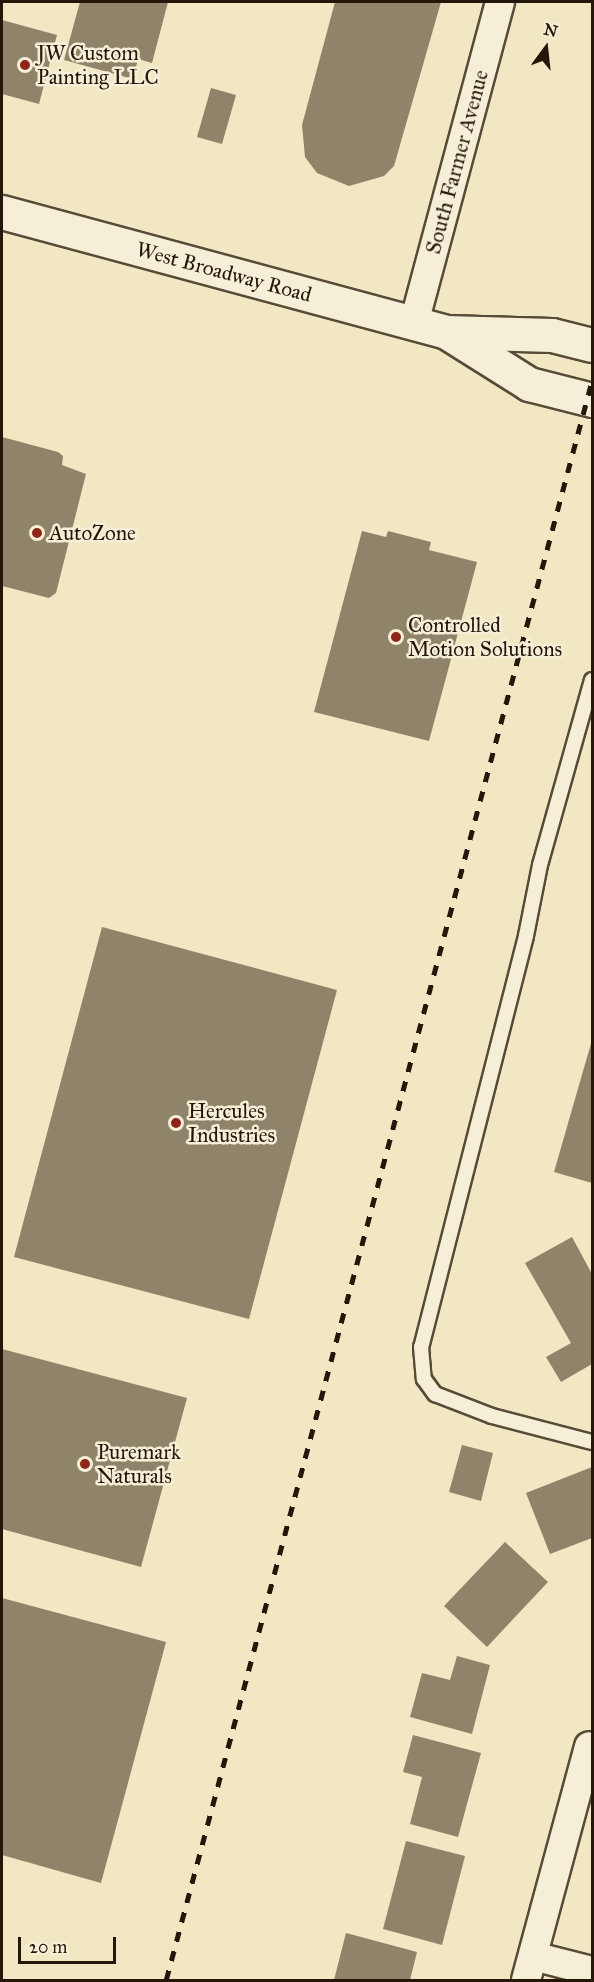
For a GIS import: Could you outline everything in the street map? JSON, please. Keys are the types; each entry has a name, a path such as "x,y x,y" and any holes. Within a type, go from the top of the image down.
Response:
{"main road":[{"name":"West Broadway Road","path":"2,212 446,332 552,335 592,345"},
{"name":"West Broadway Road","path":"446,332 530,384 592,400"}],"street":[{"name":"South Farmer Avenue","path":"414,323 500,2"},
{"path":"589,1746 530,1968 592,1971"}],"lane":[{"path":"592,680 540,865 526,936 421,1347 424,1379 435,1394 492,1416 592,1442"}],"building":[{"path":"80,2 168,2 152,63 138,59 133,79 64,60"},
{"path":"335,2 441,2 394,166 384,176 349,186 317,173 305,157 302,125"},
{"name":"JW Custom Painting LLC","path":"2,20 57,35 39,104 2,94"},
{"path":"211,88 236,95 222,144 197,137"},
{"name":"AutoZone","path":"2,437 58,452 63,456 62,465 86,474 56,593 49,598 2,586"},
{"name":"Controlled Motion Solutions","path":"362,531 386,537 388,531 431,542 429,550 477,562 429,741 314,712"},
{"name":"Hercules Industries","path":"102,927 337,990 249,1319 14,1257"},
{"path":"592,1040 592,1183 554,1172"},
{"path":"572,1237 592,1274 592,1364 561,1382 546,1357 571,1343 525,1263"},
{"name":"Puremark Naturals","path":"2,1349 187,1398 141,1567 2,1529"},
{"path":"462,1445 493,1453 481,1501 449,1492"},
{"path":"592,1467 592,1538 550,1554 526,1493"},
{"path":"505,1542 548,1582 487,1647 444,1606"},
{"path":"2,1598 166,1642 101,1883 2,1855"},
{"path":"457,1656 490,1665 472,1734 410,1717 422,1673 450,1680"},
{"path":"413,1735 481,1753 458,1837 410,1824 422,1777 403,1772"},
{"path":"406,1841 465,1856 442,1945 383,1929"},
{"path":"346,1933 417,1952 410,1980 334,1980"}],"railway":[{"path":"166,1980 592,380"}],"place":[{"name":"JW Custom Painting LLC","path":"25,65"},
{"name":"AutoZone","path":"37,533"},
{"name":"Controlled Motion Solutions","path":"396,637"},
{"name":"Hercules Industries","path":"176,1123"},
{"name":"Puremark Naturals","path":"85,1464"}]}
